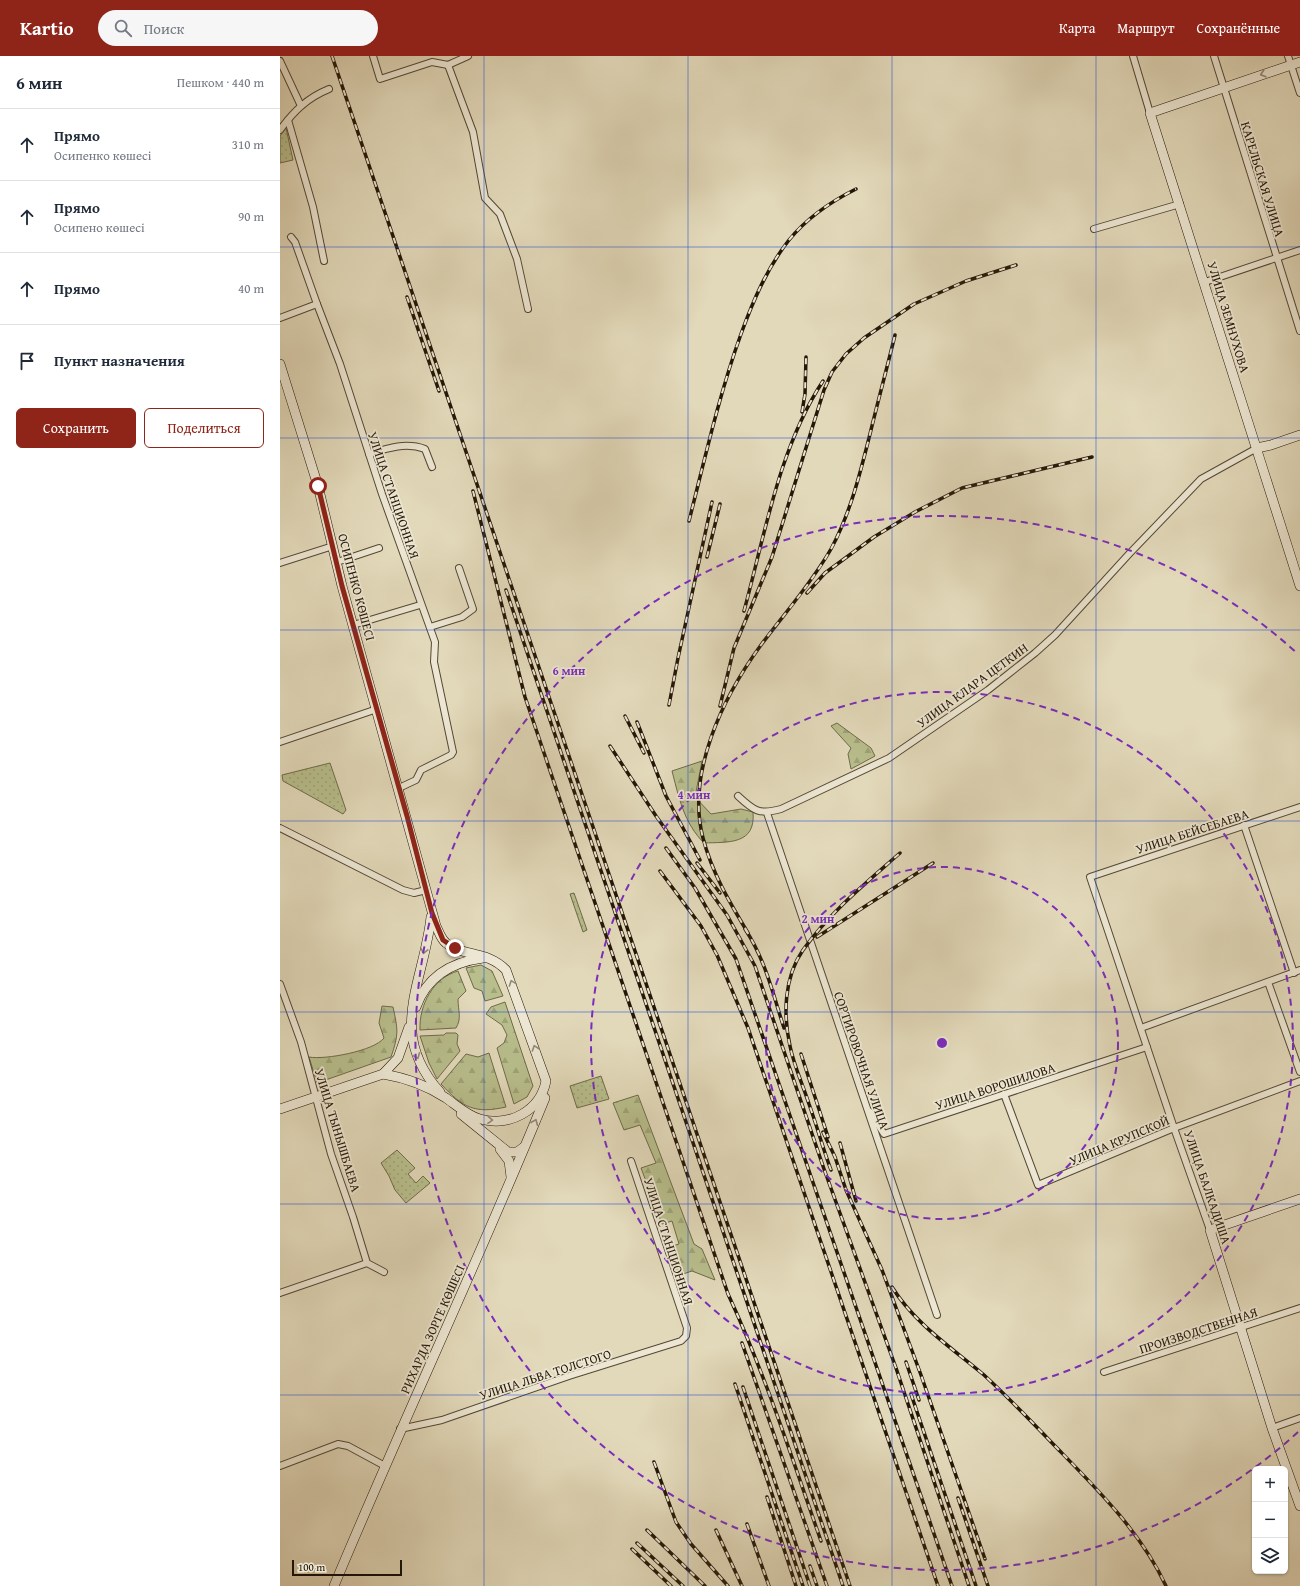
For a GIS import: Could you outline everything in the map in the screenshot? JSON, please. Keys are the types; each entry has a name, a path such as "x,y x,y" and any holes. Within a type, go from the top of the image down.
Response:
{"main road":[{"path":"1150,113 1223,87 1295,64"},
{"name":"УЛИЦА ЗЕМНУХОВА","path":"1150,113 1205,282 1300,586"},
{"name":"ОСИПЕНКО КӨШЕСІ","path":"280,368 318,486 353,625 407,816 432,913 440,934 446,943 455,948 489,957"},
{"path":"1257,448 1300,435"},
{"path":"432,913 418,977 412,1018 411,1040 416,1056 431,1081 444,1097 492,1141 509,1161 511,1175 509,1184"},
{"path":"280,1109 383,1074 398,1058 418,1002 436,976 462,961 489,957 500,963 510,977 546,1081 544,1090 536,1104 522,1114 494,1121 478,1119 444,1097 409,1079 383,1074"},
{"name":"РИХАРДА ЗОРГЕ КӨШЕСІ","path":"334,1586 400,1429 442,1340 525,1146 545,1097 546,1081"},
{"path":"492,1141 508,1152 513,1153 521,1150 525,1146"},
{"path":"1210,1230 1300,1199"},
{"name":"УЛИЦА БАЛКАДИША","path":"1210,1230 1272,1428 1300,1506"}],"street":[{"path":"373,56 380,79 432,62 448,65 468,56"},
{"name":"УЛИЦА ЗЕМНУХОВА","path":"1133,56 1150,113"},
{"name":"КАРЕЛЬСКАЯ УЛИЦА","path":"1214,56 1300,332"},
{"path":"1288,56 1295,64 1300,93"},
{"path":"280,61 301,106"},
{"path":"448,65 473,132 485,198 500,214 503,220 518,259 528,309"},
{"path":"280,130 301,106 329,89"},
{"path":"288,120 313,207 324,261"},
{"path":"1094,229 1180,204"},
{"name":"УЛИЦА СТАНЦИОННАЯ","path":"291,237 295,242 340,364 420,605 435,642 434,662 442,695 452,754 421,770 416,780 399,788"},
{"path":"1205,282 1300,250"},
{"path":"280,318 317,304"},
{"path":"369,454 402,446 420,447 425,449 432,467"},
{"name":"УЛИЦА КЛАРА ЦЕТКИН","path":"767,813 781,809 889,758 988,690 1035,653 1055,635 1200,479 1257,448"},
{"path":"280,563 333,546"},
{"path":"337,562 379,548"},
{"path":"430,627 462,617 473,609 459,568"},
{"path":"353,625 420,605"},
{"path":"280,742 377,709"},
{"path":"738,796 757,811 767,813"},
{"name":"УЛИЦА БЕЙСЕБАЕВА","path":"1090,876 1244,826 1300,806"},
{"name":"СОРТИРОВОЧНАЯ УЛИЦА","path":"767,813 937,1315"},
{"path":"1141,1028 1297,971 1244,826"},
{"path":"280,828 403,890 414,893 426,890"},
{"name":"УЛИЦА БАЛКАДИША","path":"1090,876 1146,1047 1210,1230"},
{"path":"1268,982 1300,1072"},
{"name":"УЛИЦА ТЫНЫШБАЕВА","path":"280,984 301,1042 315,1098 367,1264"},
{"name":"УЛИЦА ВОРОШИЛОВА","path":"865,1104 884,1134 1146,1047"},
{"name":"УЛИЦА КРУПСКОЙ","path":"1004,1094 1038,1185 1174,1128 1300,1081"},
{"name":"УЛИЦА СТАНЦИОННАЯ","path":"631,1161 687,1328"},
{"path":"280,1292 367,1264 384,1272"},
{"name":"ПРОИЗВОДСТВЕННАЯ","path":"1104,1372 1300,1308"},
{"name":"УЛИЦА ЛЬВА ТОЛСТОГО","path":"400,1429 442,1420 569,1376 681,1341 686,1336 687,1328"},
{"path":"1272,1428 1300,1418"},
{"path":"280,1466 338,1444 348,1446 385,1466"}],"green space":[{"path":"286,128 293,160 280,163 280,136"},
{"path":"837,723 871,748 875,756 851,769 848,754 851,748 831,726"},
{"path":"702,761 695,797 711,814 741,809 753,812 753,823 750,831 739,840 704,843 687,819 672,771"},
{"path":"330,763 346,810 343,814 283,781 282,775"},
{"path":"574,893 587,930 583,932 570,894"},
{"path":"481,965 492,971 503,996 485,1001 482,991 474,988 466,968"},
{"path":"458,971 466,991 458,999 459,1018 456,1028 420,1030 422,1011 429,994 441,980"},
{"path":"505,1002 533,1086 527,1097 514,1104 497,1048 504,1043 507,1035 502,1025 486,1014 491,1007"},
{"path":"382,1006 393,1007 396,1021 397,1032 391,1057 317,1083 309,1057 316,1058 349,1054 379,1043 384,1038 379,1023"},
{"path":"446,1033 456,1033 458,1035 457,1044 460,1051 437,1079 429,1063 420,1036 444,1035"},
{"path":"489,1053 506,1107 486,1110 463,1104 441,1084 466,1054 478,1057"},
{"path":"601,1076 609,1099 577,1108 570,1086"},
{"path":"638,1095 694,1244 702,1249 715,1280 692,1271 677,1276 669,1247 679,1244 672,1221 662,1224 641,1168 656,1163 640,1125 624,1130 613,1103"},
{"path":"397,1150 415,1168 408,1174 416,1183 423,1176 430,1183 406,1203 395,1190 381,1163"}],"railway":[{"path":"332,56 850,1586"},
{"path":"689,521 733,357 767,273 789,240 803,225 837,199 856,189"},
{"path":"720,706 734,648 772,557 824,390 832,372 846,354 864,338 914,304 966,281 1016,265"},
{"path":"407,297 439,391"},
{"path":"748,933 716,876 703,838 699,813 700,788 704,762 711,737 721,712 747,666 761,645 815,574 838,536 858,479 895,335"},
{"path":"802,412 805,394 806,357"},
{"path":"744,611 784,463 795,434 823,381"},
{"path":"807,593 825,573 874,537 915,512 962,488 1092,457"},
{"path":"473,491 525,697 728,1294 766,1385 821,1541"},
{"path":"669,705 712,502"},
{"path":"707,557 720,504"},
{"path":"506,590 843,1586"},
{"path":"625,716 644,753"},
{"path":"637,722 666,796 700,860"},
{"path":"610,746 656,816 727,915 755,966 824,1169 896,1368 969,1586"},
{"path":"666,848 695,888 736,959 952,1586"},
{"path":"831,1170 796,1068 790,1046 786,1022 789,984 792,972 803,950 825,923 849,898 900,853"},
{"path":"697,863 720,893"},
{"path":"817,937 933,863"},
{"path":"660,871 701,926 717,955 748,1028 938,1586"},
{"path":"745,929 758,952 784,1028"},
{"path":"801,1054 828,1137"},
{"path":"823,1132 835,1157 846,1190 882,1270 921,1375 985,1559"},
{"path":"840,1143 856,1201"},
{"path":"892,1287 901,1300 923,1324 984,1375 1029,1419 1102,1495 1144,1547 1166,1586"},
{"path":"742,1343 827,1586"},
{"path":"906,1362 919,1400"},
{"path":"735,1384 803,1586"},
{"path":"743,1387 810,1586"},
{"path":"911,1394 976,1586"},
{"path":"654,1462 676,1522 691,1544 728,1586"},
{"path":"767,1497 796,1586"},
{"path":"958,1498 988,1586"},
{"path":"747,1524 769,1586"},
{"path":"647,1530 705,1586"},
{"path":"716,1530 742,1586"},
{"path":"637,1543 683,1586"},
{"path":"632,1549 671,1586"},
{"path":"810,1566 817,1586"}],"route":[{"path":"318,486 342,586 407,816 432,913 436,926 443,940 455,948"}]}
